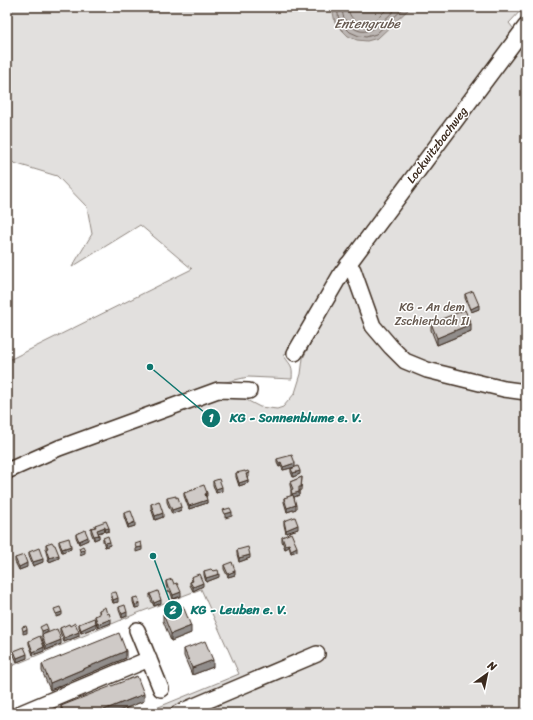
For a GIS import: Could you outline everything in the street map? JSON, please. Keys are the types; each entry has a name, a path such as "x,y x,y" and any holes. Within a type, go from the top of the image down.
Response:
{"street":[{"name":"Lockwitzbachweg","path":"295,353 348,264 526,26"},
{"path":"348,264 353,270 373,326 405,361 427,370 504,389 526,392"},
{"path":"7,470 59,448 218,390 249,391"},
{"path":"137,630 161,689"},
{"path":"178,713 317,654"},
{"path":"21,713 149,659"}],"green space":[{"path":"7,7 524,7 509,23 518,34 348,260 284,356 291,366 292,379 248,377 217,384 7,466 7,361 192,269 140,225 72,267 92,234 87,207 57,176 14,163 7,159"},
{"name":"KG - An dem Zschierbach II","path":"526,33 526,713 144,713 239,674 201,589 138,613 7,668 7,473 217,392 233,393 260,407 277,409 283,407 295,393 301,374 303,358 346,275"}],"water":[{"name":"Entengrube","path":"332,7 411,7 378,38 367,41 357,40 348,36 335,23"}],"building":[{"path":"473,291 479,305 471,309 465,294"},
{"path":"465,310 471,324 437,338 431,323"},
{"path":"292,455 295,463 283,467 281,462 279,463 277,459"},
{"path":"298,466 300,471 293,473 291,469"},
{"path":"248,471 249,473 246,474 248,480 239,483 236,473"},
{"path":"302,477 299,492 292,494 291,490 293,489 290,482"},
{"path":"219,479 222,487 216,489 213,481"},
{"path":"204,485 207,493 205,494 207,500 189,506 184,493"},
{"path":"293,495 296,505 287,508 284,498"},
{"path":"176,496 176,498 178,497 181,507 172,510 167,498"},
{"path":"159,501 163,513 155,516 151,504"},
{"path":"230,508 232,512 225,514 223,510"},
{"path":"131,511 135,522 128,525 124,513"},
{"path":"295,517 298,525 286,530 284,521"},
{"path":"106,521 109,528 105,529 105,527 97,530 99,535 94,536 91,528 96,527 95,525"},
{"path":"85,530 88,537 79,541 76,534"},
{"path":"291,533 297,547 291,550 289,544 285,545 282,537"},
{"path":"108,536 110,542 105,543 103,538"},
{"path":"69,538 71,546 62,549 59,541"},
{"path":"52,542 55,545 59,555 49,558 46,544"},
{"path":"141,542 142,547 136,548 135,544"},
{"path":"83,546 85,550 80,551 79,548"},
{"path":"248,547 250,555 239,558 237,550"},
{"path":"39,548 43,559 33,562 29,552"},
{"path":"24,555 27,563 19,567 15,558"},
{"path":"232,562 235,571 228,574 224,565"},
{"path":"211,569 213,571 218,570 219,574 206,578 204,571"},
{"path":"199,574 203,583 193,587 190,582 193,581 191,577"},
{"path":"172,579 174,584 177,583 181,592 173,595 170,588 168,588 166,581"},
{"path":"158,591 161,600 154,603 150,594"},
{"path":"116,592 118,598 113,600 111,593"},
{"path":"138,597 140,603 135,605 133,598"},
{"path":"125,605 127,612 122,614 119,607"},
{"path":"183,606 191,626 171,634 163,614"},
{"path":"60,607 62,612 56,614 54,609"},
{"path":"105,607 107,614 109,613 111,619 98,624 95,616 100,614 99,610"},
{"path":"94,618 96,623 81,630 79,624"},
{"path":"75,623 79,632 64,638 60,628 69,624 70,626"},
{"path":"46,624 48,629 42,631 40,627"},
{"path":"26,626 27,629 23,631 22,627"},
{"path":"57,629 61,640 46,646 42,635"},
{"path":"119,633 126,651 50,683 42,664"},
{"path":"40,636 44,647 33,652 29,641"},
{"path":"205,641 213,660 192,668 184,649"},
{"path":"24,647 27,654 17,658 14,651"},
{"path":"137,676 144,694 96,713 64,713 61,706"}],"place":[{"name":"KG - Sonnenblume e. V.","path":"150,367"},
{"name":"KG - Leuben e. V.","path":"153,556"}]}
